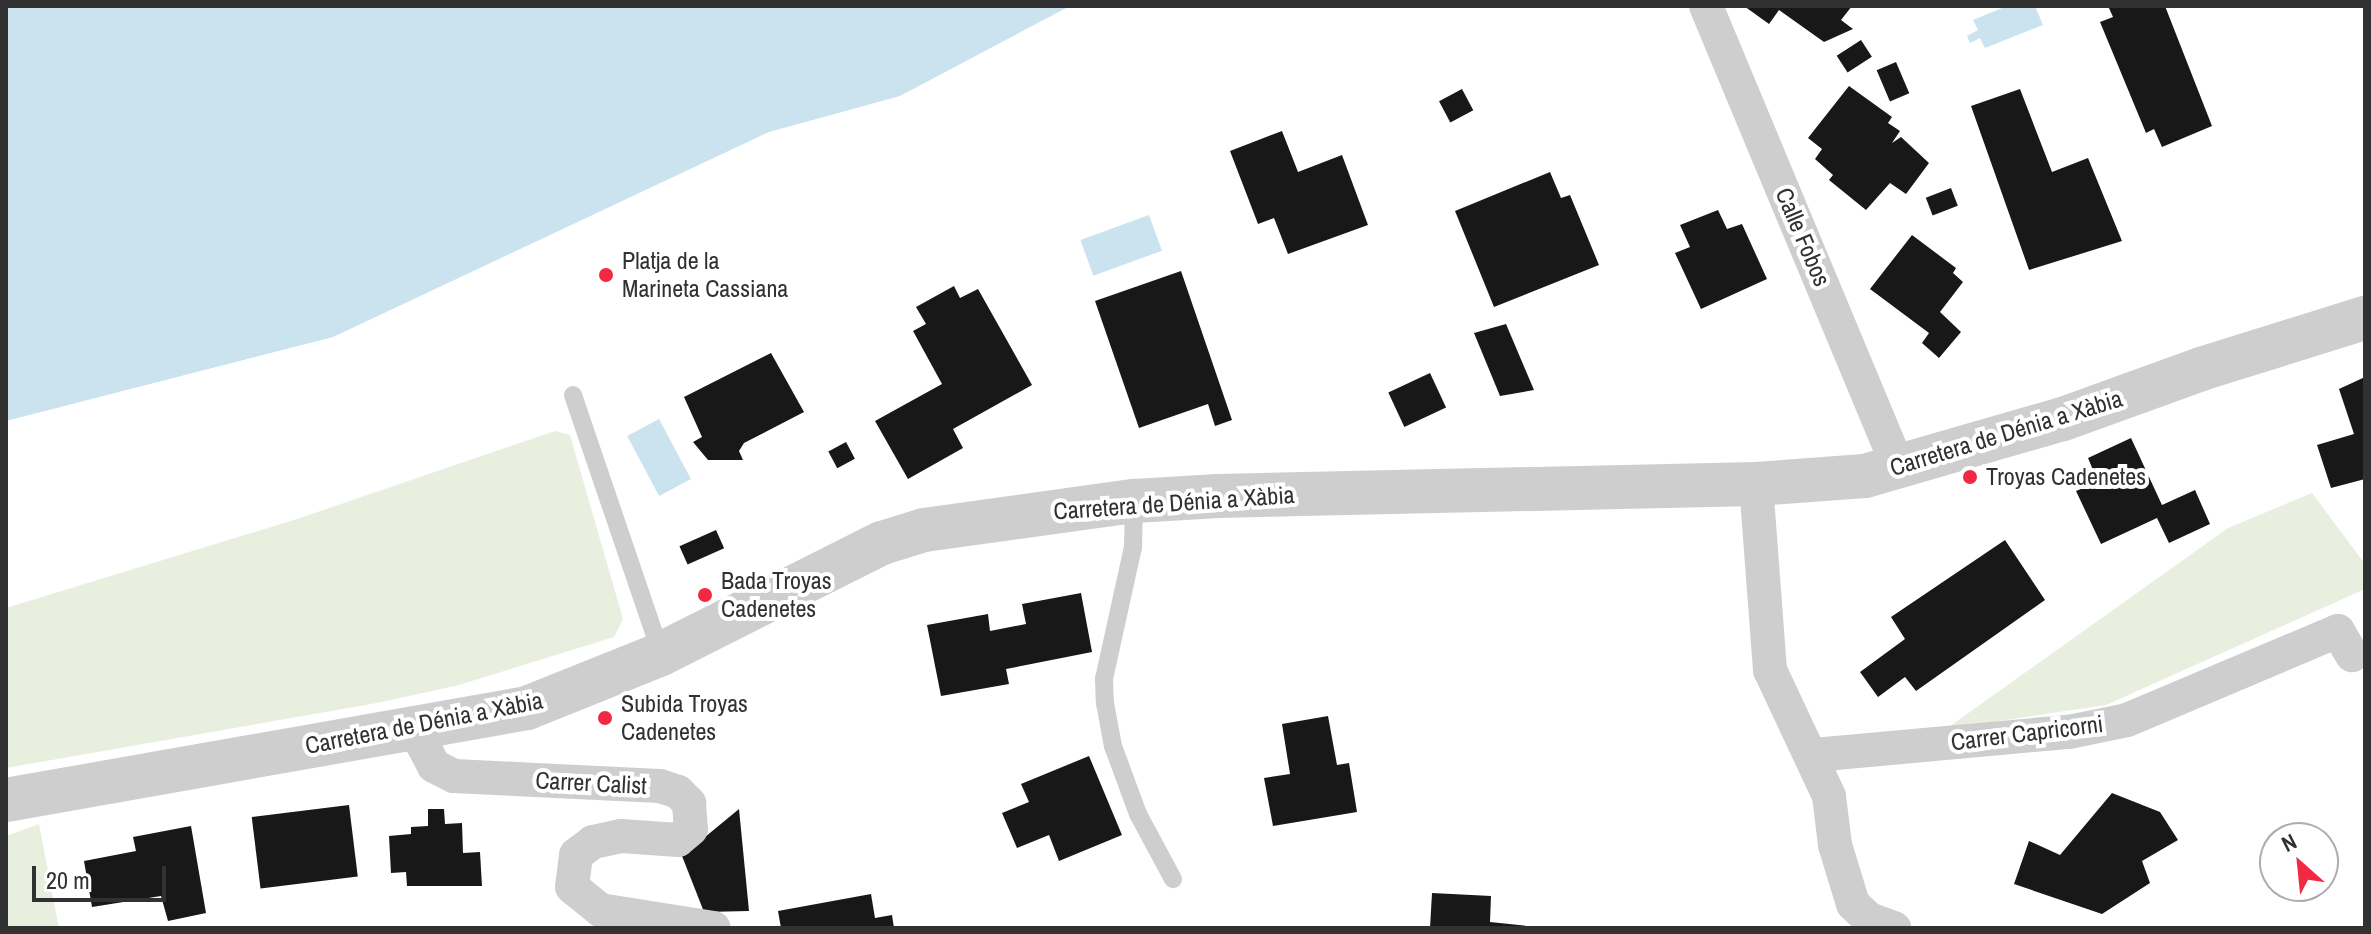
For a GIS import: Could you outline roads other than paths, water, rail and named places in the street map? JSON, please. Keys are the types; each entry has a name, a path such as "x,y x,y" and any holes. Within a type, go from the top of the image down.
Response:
{"street":[{"name":"Calle Fobos","path":"1706,6 1899,469"},
{"name":"Carretera de Dénia a Xàbia","path":"6,800 168,768 415,730 527,708 661,654 904,535 1134,501 1828,481 1899,469 2365,318"},
{"path":"1756,484 1770,670 1814,755 1829,796 1835,845 1853,904 1869,919 1894,928"},
{"name":"Carrer Capricorni","path":"1814,755 2069,732 2127,720 2338,631 2352,655"},
{"name":"Carrer Calist","path":"415,730 434,766 454,776 660,786 678,792 689,803 691,829 678,840 621,836 593,842 576,855 572,887 600,910 714,928"}],"lane":[{"path":"573,395 661,654"},
{"path":"1134,501 1133,547 1104,679 1105,703 1113,746 1138,814 1173,879"}],"water":[{"path":"6,6 1070,6 900,96 769,132 333,337 6,421"},
{"path":"2007,6 2035,6 2043,25 1985,48 1980,38 1970,43 1967,36 1978,30 1973,20"},
{"path":"1149,215 1162,251 1093,276 1080,240"},
{"path":"659,419 691,479 659,496 627,436"}],"place":[{"name":"Platja de la Marineta Cassiana","path":"606,275"},
{"name":"Troyas Cadenetes","path":"1970,477"},
{"name":"Bada Troyas Cadenetes","path":"705,595"},
{"name":"Subida Troyas Cadenetes","path":"605,718"}]}
